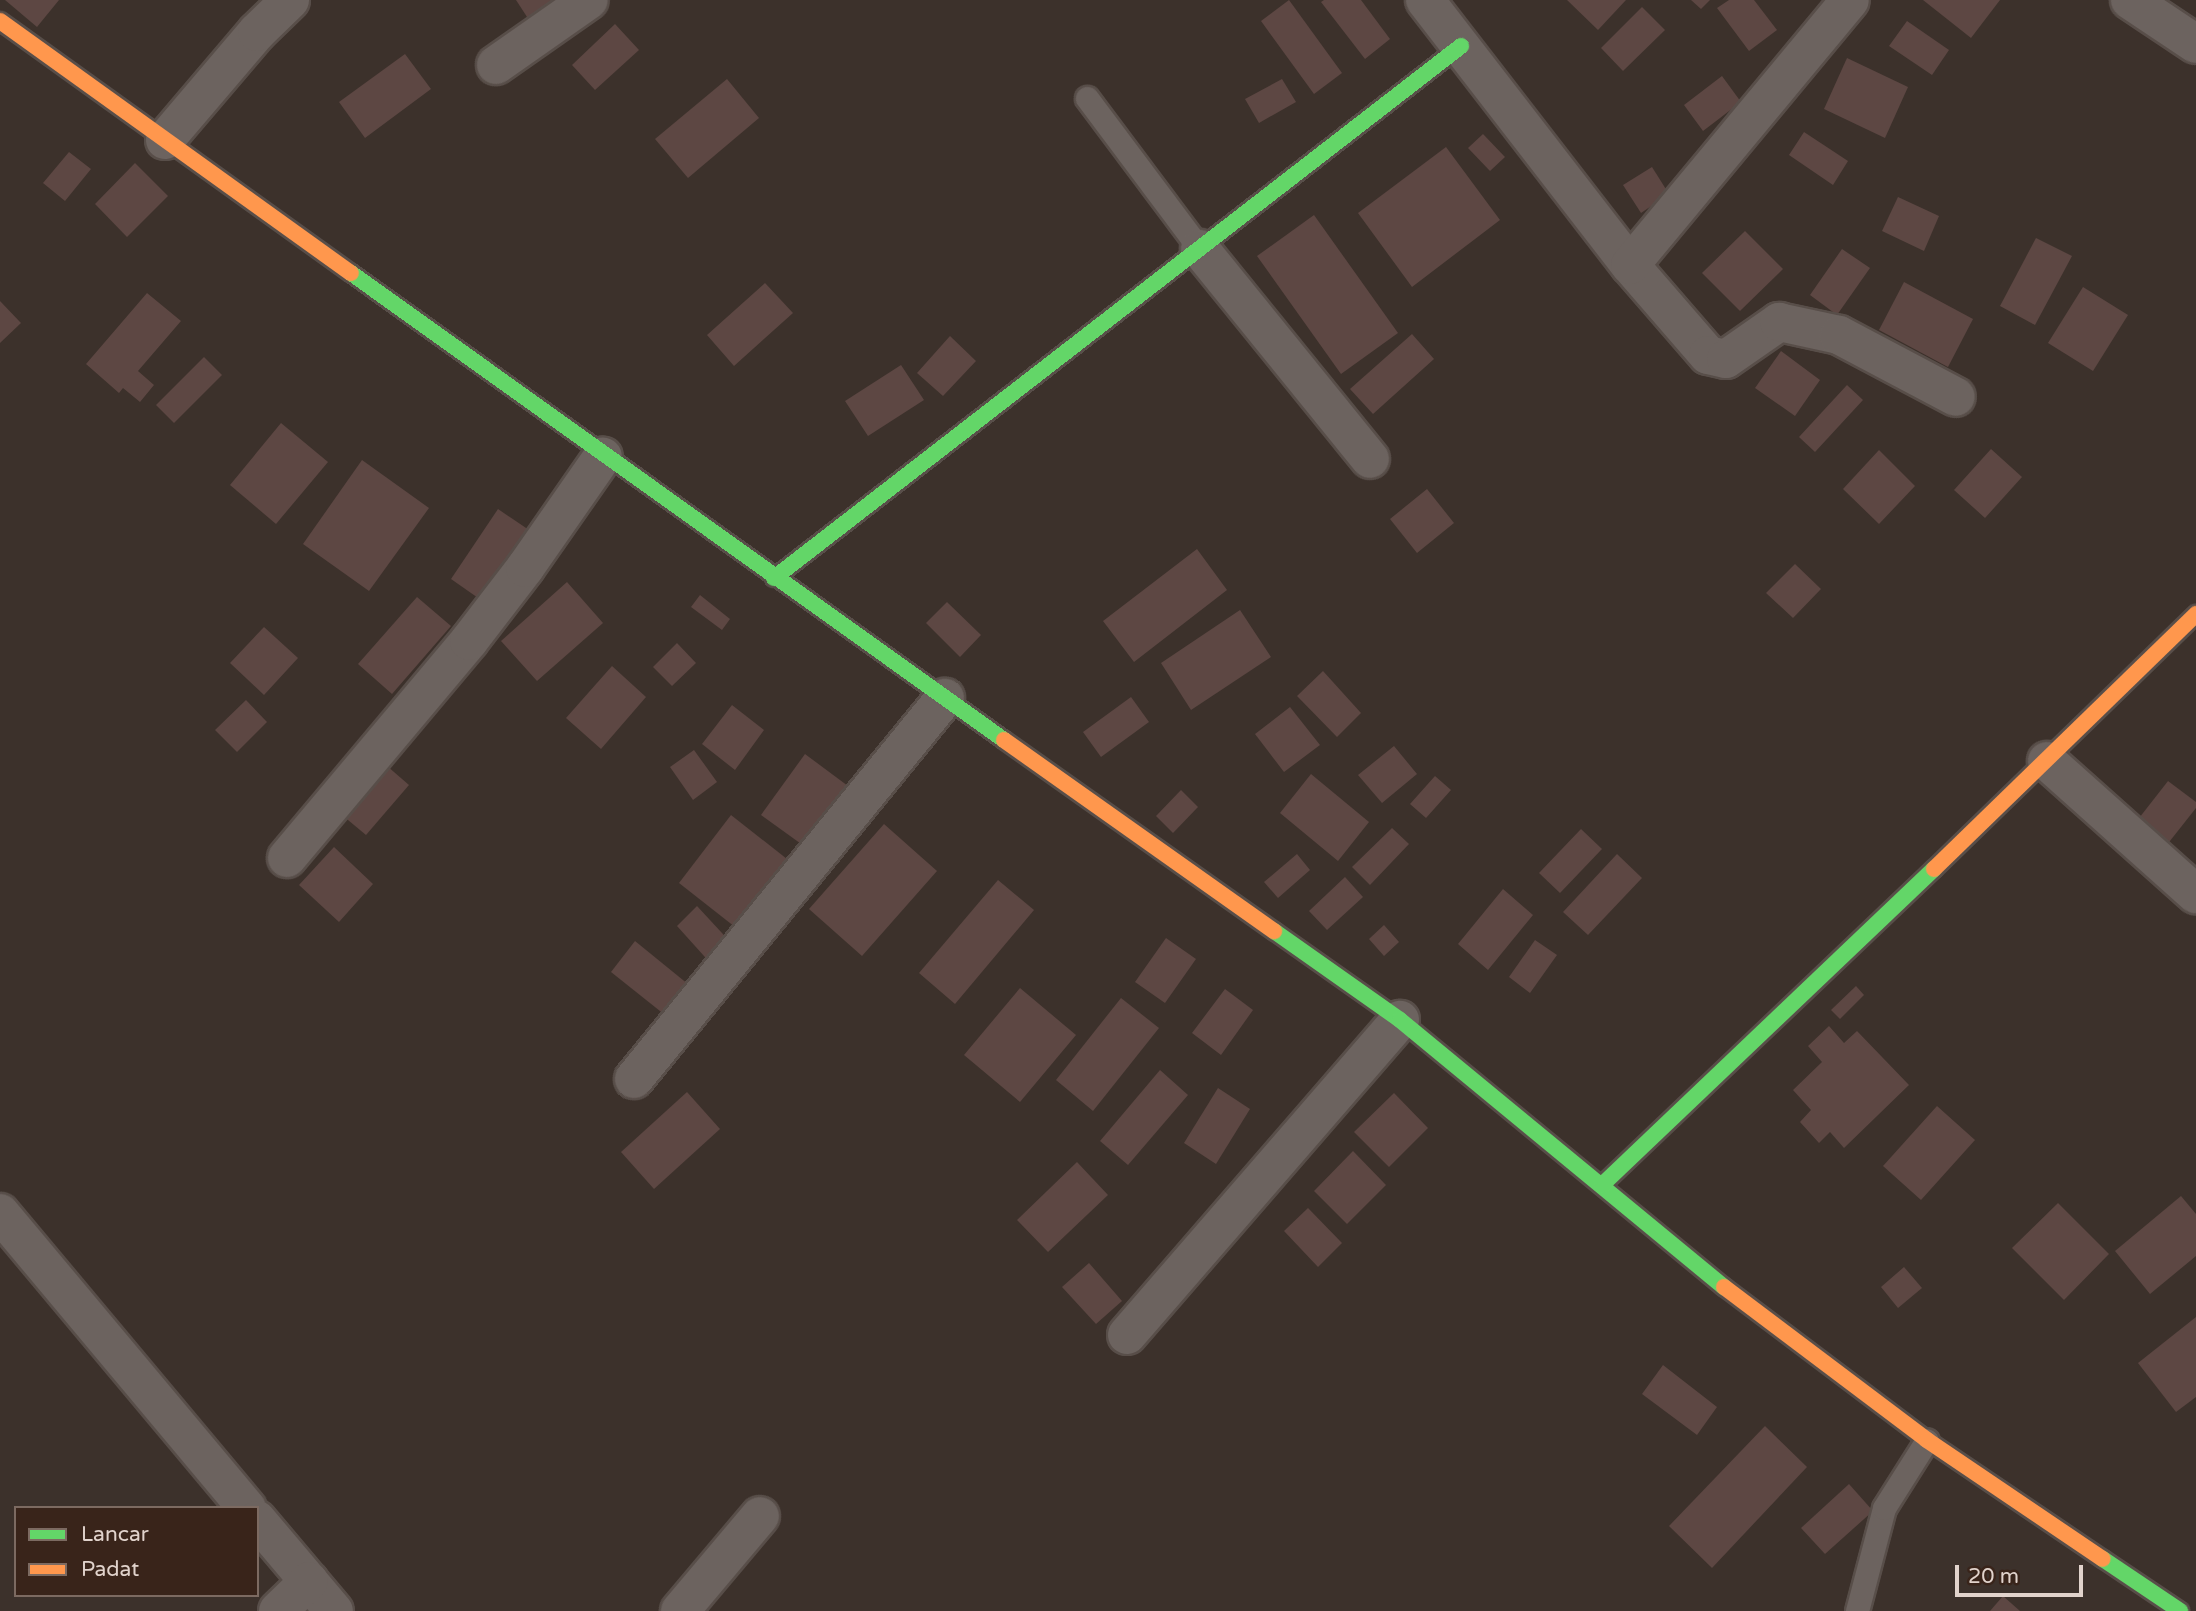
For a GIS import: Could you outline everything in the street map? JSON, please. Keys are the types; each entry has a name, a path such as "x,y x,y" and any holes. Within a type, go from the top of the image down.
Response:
{"street":[{"path":"165,140 257,32 290,0"},
{"path":"496,65 589,0"},
{"path":"1426,0 1630,265 1708,355 1726,359 1779,322 1839,335 1956,397"},
{"path":"1630,265 1850,0"},
{"path":"2130,0 2196,44"},
{"path":"0,21 603,456 1400,1020 1756,1314 1927,1440 2180,1611"},
{"path":"774,578 1461,46"},
{"path":"1200,249 1370,459"},
{"path":"287,858 469,641 525,568 603,456"},
{"path":"1602,1185 2047,761 2196,614"},
{"path":"634,1079 945,698"},
{"path":"2047,761 2196,894"},
{"path":"1127,1335 1400,1020"},
{"path":"0,1213 245,1506"},
{"path":"680,1611 761,1517"},
{"path":"259,1522 334,1611"},
{"path":"278,1611 309,1581"}],"lane":[{"path":"1087,98 1200,249"},
{"path":"1857,1611 1884,1508 1927,1440"}],"building":[{"path":"5,0 59,0 37,27"},
{"path":"516,0 558,0 529,20"},
{"path":"1289,0 1342,73 1314,94 1261,21"},
{"path":"1361,0 1390,39 1365,59 1321,2"},
{"path":"1567,0 1626,0 1598,30"},
{"path":"1691,0 1710,0 1701,9"},
{"path":"1729,0 1754,0 1777,30 1749,51 1717,8"},
{"path":"1923,0 2000,0 1971,38"},
{"path":"1642,7 1665,30 1623,71 1601,48"},
{"path":"1907,21 1949,50 1932,75 1889,46"},
{"path":"615,24 639,50 595,90 572,65"},
{"path":"405,54 431,89 365,138 339,102"},
{"path":"1847,58 1908,87 1885,138 1824,109"},
{"path":"1722,76 1741,102 1703,131 1684,105"},
{"path":"727,79 759,118 688,178 655,139"},
{"path":"1282,79 1296,102 1259,123 1245,99"},
{"path":"1804,132 1848,161 1833,185 1789,155"},
{"path":"1483,134 1505,157 1490,171 1468,148"},
{"path":"1446,147 1500,220 1412,287 1358,213"},
{"path":"69,152 91,169 65,201 43,183"},
{"path":"135,163 168,196 127,237 95,204"},
{"path":"1652,167 1669,194 1641,213 1623,185"},
{"path":"1898,197 1939,216 1924,251 1882,231"},
{"path":"1314,215 1398,333 1341,374 1257,256"},
{"path":"1745,231 1783,269 1740,311 1702,273"},
{"path":"2036,238 2072,256 2035,325 2000,306"},
{"path":"1842,249 1870,268 1837,315 1810,295"},
{"path":"1904,282 1973,319 1948,367 1879,330"},
{"path":"765,283 793,313 734,366 707,335"},
{"path":"2083,287 2128,315 2093,371 2048,343"},
{"path":"147,293 181,321 138,371 154,385 140,402 123,388 119,393 86,364"},
{"path":"0,301 21,323 0,343"},
{"path":"1412,334 1434,359 1373,414 1350,389"},
{"path":"950,336 976,361 943,396 917,373"},
{"path":"1781,351 1820,380 1795,416 1755,388"},
{"path":"204,357 222,375 174,423 156,405"},
{"path":"901,365 924,400 868,436 845,401"},
{"path":"1847,385 1863,400 1815,452 1799,437"},
{"path":"281,423 328,462 276,524 230,485"},
{"path":"1991,449 2022,477 1985,518 1954,490"},
{"path":"1879,450 1915,486 1879,524 1843,489"},
{"path":"362,460 429,508 369,591 303,544"},
{"path":"1427,489 1454,523 1417,553 1390,519"},
{"path":"498,509 529,530 481,600 451,579"},
{"path":"1197,549 1227,590 1134,662 1103,621"},
{"path":"1795,564 1821,589 1793,618 1766,593"},
{"path":"567,582 603,623 537,681 501,641"},
{"path":"700,595 730,619 722,630 691,607"},
{"path":"417,597 451,626 392,694 358,664"},
{"path":"947,602 981,635 960,657 926,623"},
{"path":"1240,610 1271,657 1191,710 1161,663"},
{"path":"264,627 298,658 264,695 230,663"},
{"path":"677,643 696,663 672,686 653,667"},
{"path":"612,666 646,697 601,749 566,718"},
{"path":"1323,671 1361,713 1337,737 1297,696"},
{"path":"1131,697 1149,722 1101,757 1083,732"},
{"path":"246,700 267,722 237,752 215,730"},
{"path":"732,705 764,730 735,770 702,744"},
{"path":"1290,707 1320,745 1284,772 1255,734"},
{"path":"1394,746 1417,774 1382,803 1358,775"},
{"path":"694,750 717,782 693,800 670,767"},
{"path":"805,754 848,786 804,846 761,815"},
{"path":"379,759 409,785 366,835 336,810"},
{"path":"1311,774 1369,822 1338,861 1280,813"},
{"path":"1435,776 1451,790 1426,818 1410,804"},
{"path":"2168,781 2196,802 2196,808 2166,846 2136,822"},
{"path":"1181,790 1198,807 1173,833 1156,816"},
{"path":"731,815 787,859 735,927 679,883"},
{"path":"884,824 937,871 862,956 809,909"},
{"path":"1392,828 1409,844 1370,885 1352,867"},
{"path":"1581,829 1602,849 1560,893 1539,873"},
{"path":"334,847 373,884 339,922 299,885"},
{"path":"1297,854 1310,870 1278,898 1264,882"},
{"path":"1617,854 1642,878 1588,935 1563,912"},
{"path":"1345,877 1363,897 1327,930 1309,911"},
{"path":"998,880 1034,910 955,1004 919,973"},
{"path":"1503,889 1533,915 1488,970 1458,944"},
{"path":"697,906 734,946 713,966 677,926"},
{"path":"1384,925 1399,942 1384,956 1369,939"},
{"path":"1166,938 1196,959 1165,1003 1135,982"},
{"path":"1535,940 1557,955 1530,993 1509,977"},
{"path":"635,941 694,989 670,1019 611,972"},
{"path":"1856,986 1864,995 1840,1019 1831,1010"},
{"path":"1020,988 1076,1035 1020,1102 964,1055"},
{"path":"1225,989 1253,1010 1221,1055 1192,1033"},
{"path":"1121,998 1159,1028 1093,1111 1056,1080"},
{"path":"1829,1026 1844,1043 1857,1031 1909,1085 1844,1148 1830,1132 1819,1143 1800,1122 1811,1110 1793,1090 1822,1062 1808,1046"},
{"path":"1160,1070 1188,1095 1128,1165 1100,1141"},
{"path":"1218,1088 1250,1109 1216,1164 1184,1143"},
{"path":"687,1092 720,1129 654,1189 621,1152"},
{"path":"1394,1093 1428,1128 1389,1167 1354,1132"},
{"path":"1937,1106 1975,1140 1921,1200 1883,1166"},
{"path":"1353,1151 1386,1185 1347,1224 1314,1191"},
{"path":"1077,1162 1108,1195 1048,1252 1017,1220"},
{"path":"2181,1196 2196,1214 2196,1256 2150,1294 2115,1251"},
{"path":"2058,1203 2109,1254 2064,1300 2012,1248"},
{"path":"1308,1208 1342,1243 1318,1267 1284,1231"},
{"path":"1089,1263 1122,1301 1096,1324 1062,1287"},
{"path":"1904,1267 1922,1288 1898,1308 1881,1287"},
{"path":"2196,1317 2196,1397 2176,1412 2138,1363"},
{"path":"1663,1365 1717,1407 1697,1435 1642,1394"},
{"path":"1765,1426 1807,1467 1712,1568 1669,1526"},
{"path":"1849,1484 1873,1511 1825,1554 1801,1528"},
{"path":"2003,1596 2020,1611 1990,1611"}],"traffic: fast":[{"path":"774,578 1461,46"},
{"path":"351,273 1004,740"},
{"path":"1602,1185 1934,869"},
{"path":"1274,931 1400,1020 1724,1287"},
{"path":"2103,1559 2180,1611"}],"traffic: slow":[{"path":"0,21 351,273"},
{"path":"1934,869 2196,614"},
{"path":"1004,740 1274,931"},
{"path":"1724,1287 1927,1440 2103,1559"}]}
